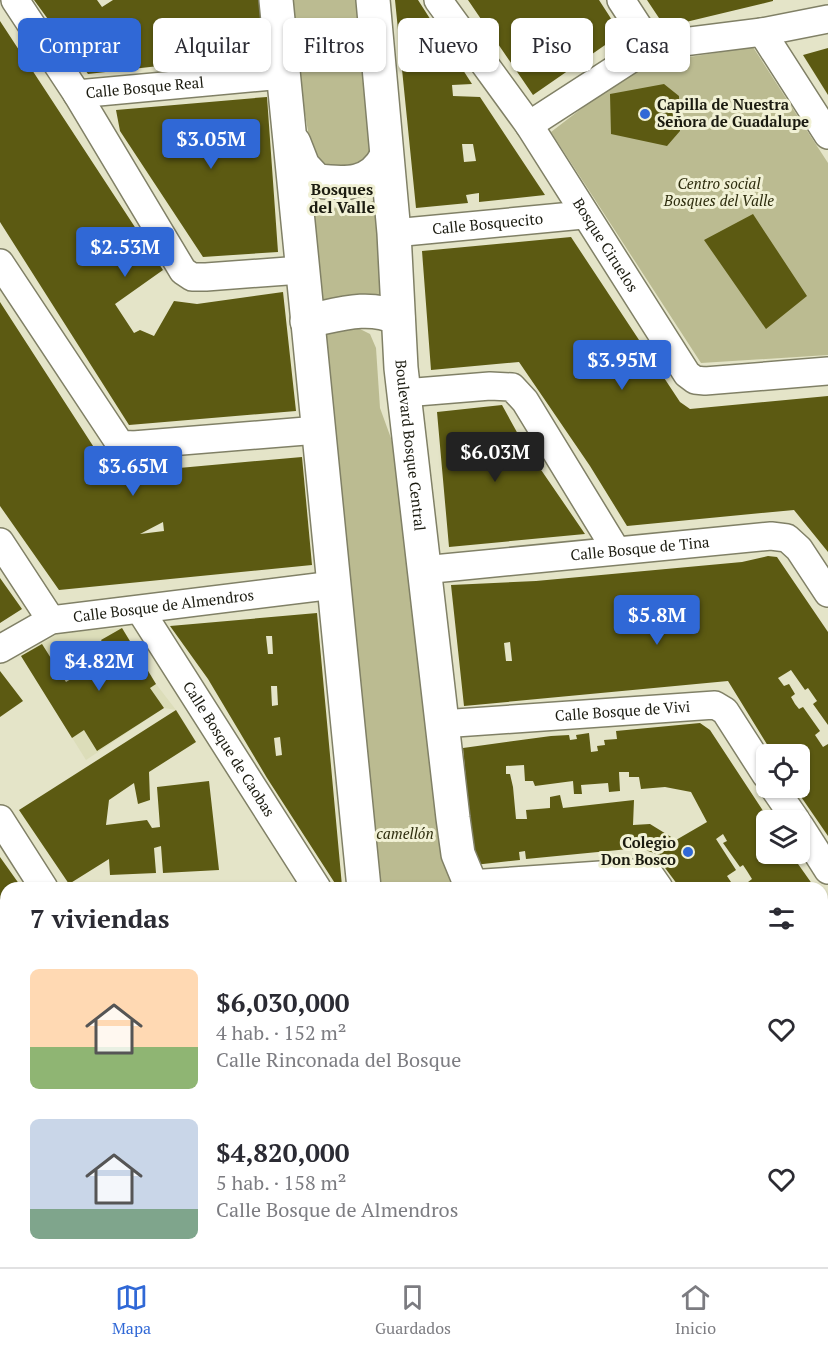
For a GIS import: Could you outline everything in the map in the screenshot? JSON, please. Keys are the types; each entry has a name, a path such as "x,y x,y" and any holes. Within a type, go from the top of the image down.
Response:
{"street":[{"path":"15,0 76,94 183,271 192,277 206,278 301,270"},
{"path":"276,0 363,882"},
{"name":"Boulevard Bosque Central","path":"373,0 394,233 404,393 423,570 458,854 468,882"},
{"name":"Bosque Ciruelos","path":"438,0 529,125 583,215 687,374 695,380 828,371"},
{"path":"621,0 633,18"},
{"path":"690,41 762,32 828,19"},
{"path":"762,32 828,135"},
{"path":"529,125 611,72"},
{"name":"Calle Bosque Real","path":"76,94 283,75"},
{"path":"288,131 303,166 317,181 363,182 374,174 386,158"},
{"name":"Calle Bosquecito","path":"394,233 583,215"},
{"path":"0,263 120,444 133,445 318,430"},
{"path":"307,321 355,310 371,310 398,318"},
{"path":"404,393 490,386 512,387 525,401 616,550"},
{"name":"Calle Bosque de Tina","path":"423,570 771,536 787,538 799,549 828,592"},
{"path":"0,542 51,620"},
{"name":"Calle Bosque de Almendros","path":"0,650 51,620 334,585"},
{"name":"Calle Bosque de Caobas","path":"140,610 313,882"},
{"name":"Calle Bosque de Vivi","path":"441,724 715,705 725,711 756,760"},
{"path":"0,819 40,882"},
{"path":"810,842 828,870"},
{"path":"519,882 630,873 650,875 655,882"}],"shaded area":[{"path":"122,628 156,684 176,710 164,708 86,760 21,656 59,633"}],"green space":[{"path":"285,0 360,0 361,18 288,18"},
{"name":"Centro social Bosques del Valle","path":"753,47 828,163 828,355 701,363 551,132 629,72 690,72 690,57"},
{"path":"298,72 365,72 371,166 321,170 311,148"},
{"path":"300,195 321,204 341,208 361,206 381,196 389,302 311,305"},
{"name":"camellón","path":"352,325 370,334 376,348 380,408 396,452 446,870 453,882 373,882 316,357 328,331"}],"building":[{"path":"34,0 97,0 102,7 113,0 260,0 261,18 153,18 153,67 141,68 141,18 47,18"},
{"path":"395,0 418,0 430,18 398,18 398,30"},
{"path":"468,0 599,0 611,18 605,18 605,45 593,53 593,18 511,18 511,63 499,45 499,18 480,18"},
{"path":"647,0 773,0 690,21 690,18 659,18"},
{"path":"0,21 18,48 18,72 33,72 163,270 115,304 134,333 140,330 154,336 174,301 197,304 283,292 296,411 129,425 0,222"},
{"path":"828,48 828,95 803,55"},
{"path":"402,72 464,72 472,84 452,85 453,96 480,97 545,195 479,202 479,193 466,195 468,203 416,208","holes":["462,144 473,144 476,161 464,162"]},
{"path":"517,72 566,72 533,95"},
{"name":"Capilla de Nuestra Señora de Guadalupe","path":"664,84 679,96 680,131 667,146 611,134 610,94"},
{"path":"267,97 278,252 203,257 120,131 116,110"},
{"path":"753,214 807,296 766,329 704,240"},
{"path":"571,237 680,402 690,409 828,396 828,552 794,510 627,526 590,466 519,362 431,370 422,251"},
{"path":"0,302 106,466 179,468 302,457 312,565 59,590 0,506","holes":["163,522 164,531 140,534"]},
{"path":"502,405 524,445 585,534 449,547 437,412"},
{"path":"768,556 777,557 828,632 828,725 813,704 817,701 808,688 805,690 791,670 778,678 784,686 789,684 795,694 791,697 795,704 799,709 803,707 820,731 815,735 823,747 828,744 828,836 802,798 810,798 810,744 767,744 728,681 464,706 451,585 536,581 742,562","holes":["510,642 512,661 506,661 504,643"]},
{"path":"0,578 22,609 0,623"},
{"path":"317,613 342,882 334,882 267,778 208,679 170,626","holes":["266,636 272,636 273,654 268,654","271,686 277,686 278,705 272,706","280,737 282,755 276,756 274,738"]},
{"path":"122,628 156,684 150,688 164,708 97,751 84,730 72,738 21,656 42,644 66,682 110,655 101,640"},
{"path":"0,671 23,701 0,717"},
{"path":"176,710 196,742 149,772 150,800 138,804 134,783 109,800 106,825 147,820 152,828 160,827 157,787 209,781 219,870 163,873 161,846 154,848 156,873 110,875 109,859 72,882 68,882 19,810"},
{"path":"700,723 710,730 762,810 756,810 756,864 798,864 811,882 748,882 752,879 743,865 740,867 723,843 727,841 723,834 716,839 736,870 727,876 731,882 676,882 654,853 639,848 526,859 525,851 519,852 520,860 474,865 463,748 551,736 569,735 570,740 577,739 576,735 589,733 591,752 598,751 597,746 605,745 604,740 617,739 616,731","holes":["524,765 525,781 533,781 535,786 573,781 574,794 582,794 581,785 608,783 609,792 620,791 619,772 629,772 629,777 639,777 641,789 665,787 691,792 707,822 676,840 650,824 633,825 634,800 563,808 560,795 550,797 550,808 526,810 527,819 516,819 513,787 510,774 506,774 506,766"]},
{"path":"0,857 18,882 0,882"}],"place":[{"name":"Capilla de Nuestra Señora de Guadalupe","path":"645,114"},
{"name":"Colegio Don Bosco","path":"688,852"}],"district":[{"name":"Bosques del Valle","path":"342,198"}]}
